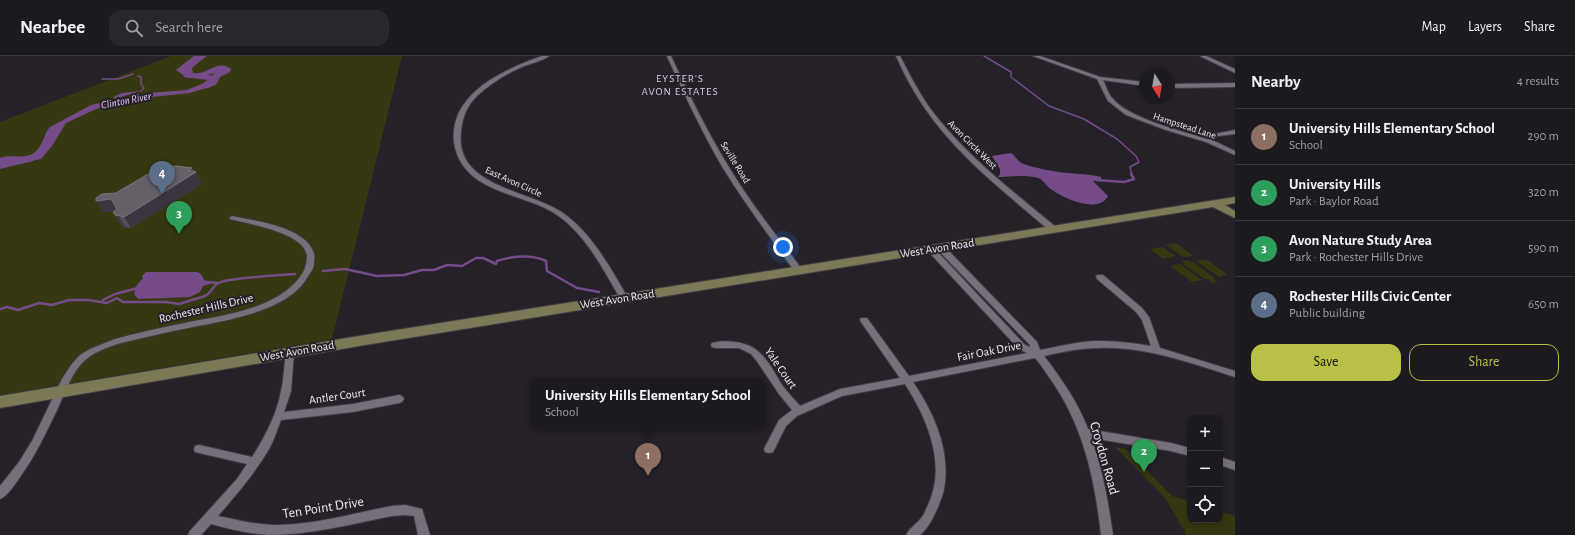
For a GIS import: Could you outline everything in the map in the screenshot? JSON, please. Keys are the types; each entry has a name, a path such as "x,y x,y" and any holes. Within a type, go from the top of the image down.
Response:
{"street":[{"name":"East Avon Circle","path":"546,56 525,63 496,79 467,104 457,130 458,148 461,161 482,179 540,203 567,219 580,232 624,298"},
{"name":"Seville Road","path":"669,56 694,111 719,154 736,182 798,270"},
{"name":"Avon Circle West","path":"898,56 911,84 931,114 946,132 971,158 1053,229"},
{"path":"1035,56 1099,78 1139,83"},
{"path":"1202,56 1235,71"},
{"name":"Hampstead Lane","path":"1099,78 1110,100 1128,114 1168,129 1208,141 1235,153"},
{"path":"1175,86 1235,85"},
{"path":"1208,141 1209,138 1216,135 1235,132"},
{"name":"West Avon Road","path":"0,402 624,298 1235,200"},
{"path":"1216,204 1235,216"},
{"name":"Rochester Hills Drive","path":"0,494 18,472 36,443 70,374 78,362 87,355 101,346 121,340 254,310 281,298 301,281 310,268 311,259 309,248 304,241 284,231 232,218"},
{"name":"Croydon Road","path":"936,248 1022,347 1036,354 1062,386 1086,433 1103,500 1107,535"},
{"path":"1100,277 1139,310 1146,319 1156,350"},
{"path":"864,320 907,379 933,423 941,456 941,486 928,518 912,535"},
{"name":"Yale Court","path":"715,345 730,343 745,346 754,350 763,360 777,385 798,411"},
{"name":"Fair Oak Drive","path":"769,449 782,423 798,411 840,393 1077,346 1100,343 1156,350 1235,374"},
{"path":"194,535 242,482 265,446 278,417 286,391 290,353"},
{"name":"Antler Court","path":"278,417 352,408 399,399"},
{"path":"1086,433 1158,444 1187,451"},
{"path":"199,449 255,462"},
{"path":"1223,462 1235,466"},
{"name":"Ten Point Drive","path":"209,518 248,528 283,530 408,508 418,512 424,535"}],"green space":[{"path":"171,56 402,56 332,339 0,395 0,122"},
{"path":"1176,243 1194,256 1183,257 1166,245"},
{"path":"1163,247 1176,256 1163,259 1150,249"},
{"path":"1206,259 1228,275 1219,277 1196,261"},
{"path":"1188,260 1215,278 1214,279 1218,282 1212,283 1208,279 1206,280 1183,264 1185,263 1182,261"},
{"path":"1180,264 1202,280 1192,282 1170,266"},
{"path":"1115,447 1126,449 1172,496 1187,500 1187,523 1223,523 1223,512 1235,516 1235,535 1186,535 1165,498"}],"water":[{"path":"194,56 204,56 192,68 193,73 203,72 221,65 231,69 230,72 220,77 216,85 190,93 109,104 66,123 52,146 41,159 17,164 0,163 0,158 25,156 34,153 40,146 46,132 50,127 91,105 113,100 115,98 113,97 122,93 141,91 121,97 120,99 149,93 187,90 204,83 215,73 187,78 176,70"},
{"path":"1011,153 1022,163 1033,167 1057,172 1101,177 1101,179 1093,181 1108,196 1104,201 1097,204 1082,203 1073,201 1058,194 1038,178 1023,176 998,177 1000,174 1000,169 992,156"},
{"path":"146,272 197,272 201,274 204,280 212,282 203,286 200,292 190,297 138,299 134,294 137,285"}],"building":[{"path":"177,166 192,168 188,170 196,172 124,217 118,215 116,216 113,212 117,209 111,199 96,201 96,198 102,194 116,193 155,170 153,167"}],"waterway":[{"name":"Clinton River","path":"203,56 197,58 185,68 187,75 214,78 211,83 204,86"},
{"path":"984,56 1011,72 1011,77 1049,106 1084,119 1117,139 1136,156 1139,162 1130,167 1132,175"},
{"path":"102,79 118,79 133,74"},
{"path":"138,76 141,77 141,84 144,88 141,91"},
{"name":"Clinton River","path":"0,166 29,159"},
{"path":"1096,180 1124,182 1134,179 1131,174"},
{"path":"323,271 345,269 377,276 404,275 422,270 434,270 447,265 462,266 476,258 483,258 496,264 497,261 503,259 515,257 534,257 546,261 547,271 577,288 599,292"},
{"path":"218,283 242,278 295,274"},
{"path":"208,282 218,283"},
{"path":"0,309 7,307 18,310 39,303 52,305 69,300 88,300 107,303 117,298 123,302 166,302 179,304 205,296 218,283"},
{"path":"103,300 115,294 138,288"}],"place":[{"name":"Rochester Hills Civic Center","path":"162,194"},
{"name":"Avon Nature Study Area","path":"179,234"},
{"name":"University Hills","path":"1144,472"},
{"name":"University Hills Elementary School","path":"648,476"}],"district":[{"name":"EYSTER'S AVON ESTATES","path":"680,84"}]}
